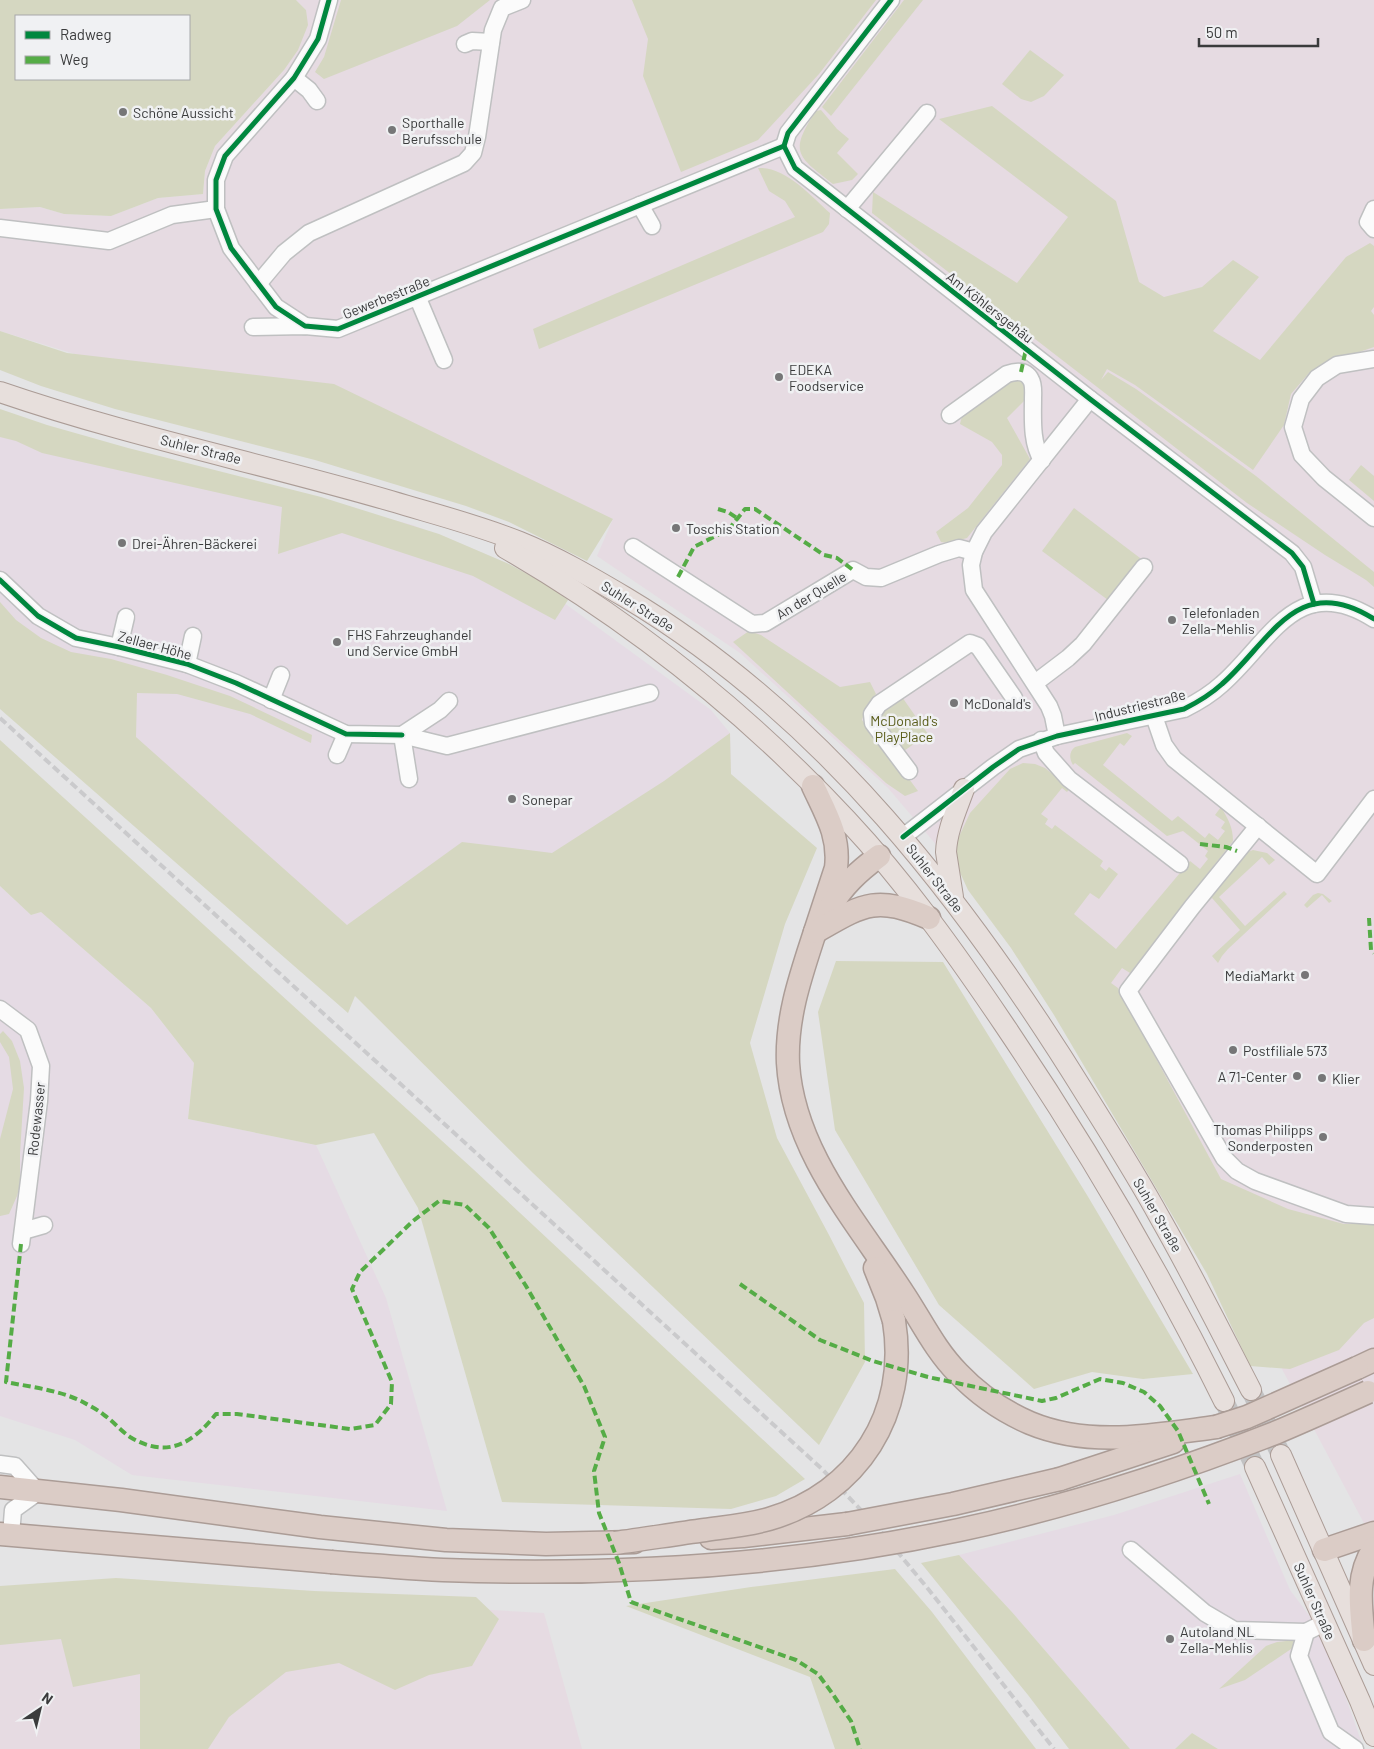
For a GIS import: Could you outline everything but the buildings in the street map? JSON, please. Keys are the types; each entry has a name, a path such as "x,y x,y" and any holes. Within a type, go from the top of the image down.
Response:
{"highway":[{"path":"615,1543 739,1525 768,1519 796,1509 829,1490 853,1468 886,1417 891,1402 896,1373 896,1337 894,1321 887,1298 849,1215 807,1140 796,1107 790,1080 788,1042 790,1022 802,968 836,868 837,856 835,833 813,786"},
{"path":"815,932 844,887 856,873 879,856"},
{"path":"815,932 848,913 863,907 882,904 908,909 929,918"},
{"path":"849,1215 916,1312 943,1355 966,1381 996,1405 1030,1423 1076,1436 1107,1439 1144,1437 1216,1427"},
{"path":"0,1487 121,1500 320,1527 446,1540 546,1544 615,1543 743,1536 846,1524 953,1504 1060,1478 1139,1454 1247,1417 1366,1364"},
{"path":"5,1534 441,1570 542,1572 646,1569 745,1562 852,1550 959,1530 1082,1499 1186,1466 1276,1432 1371,1391"},
{"path":"1324,1550 1374,1533"},
{"path":"1364,1640 1360,1602 1361,1581 1366,1560 1374,1548"}],"main road":[{"name":"Suhler Straße","path":"0,392 62,412 322,480 474,526 519,542 572,566 649,612 713,656 784,714 848,777 903,837 954,902 1016,987 1060,1052 1107,1129 1202,1294 1250,1390"},
{"name":"Suhler Straße","path":"402,504 459,526 503,547 575,590 738,714 769,742 847,820 929,918 1028,1059 1104,1180 1196,1345 1224,1401"},
{"path":"954,902 946,845 964,788"},
{"path":"879,856 903,837"},
{"path":"1281,1455 1374,1665"},
{"name":"Suhler Straße","path":"1254,1467 1374,1736"},
{"path":"1297,1562 1324,1550"}],"street":[{"name":"Gewerbestraße","path":"329,0 318,39 294,78 225,156 216,180 216,210 231,248 276,307 304,326 338,329 784,146"},
{"path":"258,284 284,253 309,233 464,163 473,153 477,137 493,30 502,8 522,0"},
{"path":"784,146 788,133 797,118 891,0"},
{"path":"465,44 472,41 491,42"},
{"path":"294,78 309,90 317,101"},
{"path":"847,209 927,113"},
{"name":"Am Köhlersgehäu","path":"784,146 795,168 1090,399 1292,553 1303,567 1314,604"},
{"path":"640,205 652,226"},
{"path":"1374,209 1368,222 1374,229"},
{"path":"0,228 109,242 172,215 216,210"},
{"path":"413,321 417,296"},
{"path":"417,296 444,360"},
{"path":"253,327 304,326"},
{"path":"1374,359 1336,365 1317,378 1301,399 1293,427 1302,455 1324,478 1374,518"},
{"path":"950,415 1007,374 1016,371 1027,374 1032,380 1036,451 1042,460"},
{"path":"1057,736 1054,716 1049,706 1003,626 974,590 971,566 974,552 984,532 1022,491 1042,460 1090,399"},
{"name":"An der Quelle","path":"633,547 752,624 765,623 853,570 866,577 881,578 939,554 959,548 974,552"},
{"path":"1035,683 1066,656 1085,647 1144,567"},
{"name":"Zellaer Höhe","path":"0,580 38,616 76,638 187,664 236,683 346,734 402,735 447,746 650,694"},
{"name":"Industriestraße","path":"903,837 964,788 1019,749 1057,736 1184,709 1202,700 1223,683 1285,618 1298,610 1314,604 1339,604 1353,608 1374,619"},
{"path":"119,647 126,617"},
{"path":"187,664 194,636"},
{"path":"909,771 873,723 872,714 879,704 970,643 978,646 1014,698"},
{"path":"270,700 281,675"},
{"path":"409,779 402,735 440,710 449,701"},
{"path":"1154,716 1164,745 1174,759 1318,874 1374,799"},
{"path":"337,755 346,734"},
{"path":"1041,740 1046,754 1069,779 1180,864"},
{"path":"1258,826 1192,907 1128,991 1224,1158 1237,1171 1255,1181 1346,1214 1374,1216"},
{"name":"Rodewasser","path":"0,1009 28,1030 41,1052 38,1144 22,1237 44,1225"},
{"path":"0,1464 15,1466 38,1492 13,1510 5,1534"},
{"path":"1131,1550 1204,1613 1234,1630 1306,1632 1325,1623"},
{"path":"1306,1632 1298,1656 1331,1732 1355,1749"}],"shaded area":[{"path":"296,0 1374,0 1374,1542 1143,1108 1068,1000 888,788 740,653 597,556 613,519 0,331 0,209 40,207 64,214 111,216 158,198 203,194 205,171 215,146 284,70 306,10"},
{"path":"0,410 80,440 413,525 519,570 711,710 730,733 731,774 355,996 0,622"},
{"path":"0,886 31,915 41,912 151,1008 194,1063 188,1119 316,1145 386,1298 447,1511 132,1475 75,1440 0,1416"},
{"path":"1240,1474 1290,1590 1323,1634 1364,1749 1218,1749 1192,1733 1175,1749 1130,1749 1011,1611 959,1555 1114,1515"},
{"path":"0,1587 317,1600 544,1613 582,1749 0,1749"}],"green space":[{"name":"Schöne Aussicht","path":"0,0 296,0 306,10 308,25 298,50 284,70 215,146 205,171 203,194 158,198 111,216 64,214 40,207 0,209"},
{"path":"341,0 490,0 457,26 324,79 315,72 324,57"},
{"path":"632,0 876,0 819,74 758,140 681,172 643,76 648,39"},
{"path":"904,0 923,0 831,116 822,107"},
{"path":"1030,50 1064,75 1044,96 1031,102 1021,99 1002,84"},
{"path":"992,106 1116,201 1139,282 1164,297 1202,287 1233,260 1259,277 1213,331 1260,360 1346,257 1370,243 1374,246 1374,307 1371,311 1374,315 1374,347 1327,363 1309,373 1291,394 1284,425 1253,470 1135,385 1107,369 1101,380 1108,372 1136,389 1256,476 1374,572 1374,587 1247,503 872,213 873,192 1017,283 1068,217 939,119"},
{"path":"821,110 837,129 849,139 837,153 858,174 852,180 833,184 812,167 801,153 800,145 807,125 816,111"},
{"path":"758,168 778,172 788,177 830,213 829,224 823,232 539,349 533,329 795,217 785,201 769,191"},
{"path":"0,331 67,353 334,384 613,519 587,561 509,522 466,506 315,460 115,409 41,386 0,370"},
{"path":"1017,378 1025,382 1027,398 1007,418 1030,459 967,538 948,543 941,542 936,532 968,508 1002,465 1002,455 992,442 960,424 963,415 975,401"},
{"path":"0,409 47,425 128,448 321,497 439,534 509,564 549,586 568,600 555,620 473,576 342,533 278,554 282,507 42,453 16,441 0,437"},
{"path":"1361,465 1374,476 1374,501 1349,480"},
{"path":"1074,508 1140,558 1108,600 1042,551"},
{"path":"0,602 16,620 41,638 71,652 111,659 230,696 312,735 311,743 250,714 177,694 137,693 136,737 347,925 462,842 552,853 664,781 730,733 731,774 817,848 785,924 750,1043 777,1138 864,1303 865,1362 819,1445 533,1173 355,996 348,1013 0,709"},
{"path":"749,631 761,635 840,687 870,682 876,694 867,705 862,720 877,736 918,791 905,796 886,783 733,642"},
{"name":"McDonald's PlayPlace","path":"902,697 928,734 901,753 882,726 880,715 886,707"},
{"path":"1127,733 1132,736 1124,746 1120,743 1103,765 1172,821 1178,816 1205,838 1209,833 1218,840 1225,831 1221,828 1225,822 1215,815 1221,807 1231,827 1233,841 1130,973 1122,968 1111,983 1118,988 1221,1179 1288,1209 1344,1224 1374,1224 1374,1318 1364,1323 1339,1350 1290,1369 1250,1366 1207,1274 1054,1015 1011,948 968,890 957,866 955,845 970,813 1010,769 1023,763 1035,764 1045,768 1070,788 1067,792 1062,788 1041,814 1048,819 1045,824 1052,829 1055,825 1103,861 1100,866 1106,871 1109,867 1118,874 1099,899 1090,893 1074,914 1116,949 1190,861 1200,869 1208,859 1205,856 1208,851 1183,831 1167,836 1075,763 1073,765 1070,755 1075,747"},
{"path":"0,740 473,1169 805,1479 776,1496 731,1509 502,1502 418,1208 374,1133 316,1145 188,1119 194,1063 151,1008 41,912 31,915 0,886"},
{"path":"1253,850 1267,853 1275,860 1269,865 1262,857 1219,897 1245,926 1284,891 1287,894 1228,949 1218,963 1212,956 1240,930 1212,898 1202,907 1245,853"},
{"path":"1323,894 1332,901 1329,903 1322,895 1307,908 1304,905 1313,895"},
{"path":"836,961 943,962 1087,1195 1193,1374 1143,1379 1092,1372 1034,1389 939,1305 835,1130 818,1012"},
{"path":"3,1031 12,1041 20,1061 24,1088 20,1185 9,1214 0,1216 0,1139 13,1089 9,1057 0,1042 0,1034"},
{"path":"959,1555 1011,1611 1130,1749 1069,1749 1028,1695 921,1563"},
{"path":"895,1569 932,1612 1036,1749 835,1749 810,1677 626,1606 751,1587"},
{"path":"116,1578 314,1591 476,1597 499,1619 472,1666 429,1675 395,1690 339,1663 286,1672 229,1717 208,1749 140,1749 140,1674 73,1687 61,1639 0,1645 0,1586"},
{"path":"1295,1640 1297,1645 1245,1680 1219,1689 1266,1646 1277,1642"},
{"path":"1192,1733 1218,1749 1175,1749"}],"tunnel":[{"path":"1251,1390 1281,1455"},
{"path":"1224,1401 1255,1467"}],"railway":[{"path":"0,718 822,1469 877,1527 1054,1749"}],"marked path":[{"path":"1021,372 1026,349"},
{"path":"718,509 728,512 737,518"},
{"path":"678,577 694,547 729,529 745,509 755,509 824,555 837,558 853,570"},
{"path":"1200,844 1226,847 1237,851"},
{"path":"1369,918 1371,950 1374,953"},
{"path":"21,1244 6,1382 44,1389 72,1397 98,1411 123,1432 143,1444 167,1447 178,1445 188,1440 207,1425 216,1414 237,1414 350,1429 375,1425 391,1404 392,1382 352,1289 360,1272 413,1221 439,1201 465,1205 489,1228 526,1286 584,1386 605,1437 594,1471 599,1513 619,1563 631,1602 796,1660 818,1674 851,1721 860,1749"},
{"path":"740,1284 820,1340 873,1361 928,1377 1042,1401 1056,1398 1100,1379 1123,1383 1144,1392 1160,1406 1178,1431 1209,1504"}],"cycle path":[{"path":"329,0 318,39 294,78 225,156 216,180 216,209 231,248 276,307 305,326 338,329 784,146"},
{"path":"891,0 788,133 784,146 795,168 1090,399 1292,553 1303,567 1314,604"},
{"path":"0,580 38,616 76,638 187,664 236,683 346,734 402,735"},
{"path":"903,837 1019,749 1057,736 1184,709 1199,701 1222,684 1287,617 1305,607 1325,603 1347,606 1374,619"}],"place":[{"name":"Schöne Aussicht","path":"123,112"},
{"name":"Sporthalle Berufsschule","path":"392,130"},
{"name":"EDEKA Foodservice","path":"779,377"},
{"name":"Toschis Station","path":"676,528"},
{"name":"Drei-Ähren-Bäckerei","path":"122,543"},
{"name":"Telefonladen Zella-Mehlis","path":"1172,620"},
{"name":"FHS Fahrzeughandel und Service GmbH","path":"337,642"},
{"name":"McDonald's","path":"954,703"},
{"name":"Sonepar","path":"512,799"},
{"name":"MediaMarkt","path":"1305,975"},
{"name":"Postfiliale 573","path":"1233,1050"},
{"name":"A 71-Center","path":"1297,1076"},
{"name":"Klier","path":"1322,1078"},
{"name":"Thomas Philipps Sonderposten","path":"1323,1137"},
{"name":"Autoland NL Zella-Mehlis","path":"1170,1639"}]}
